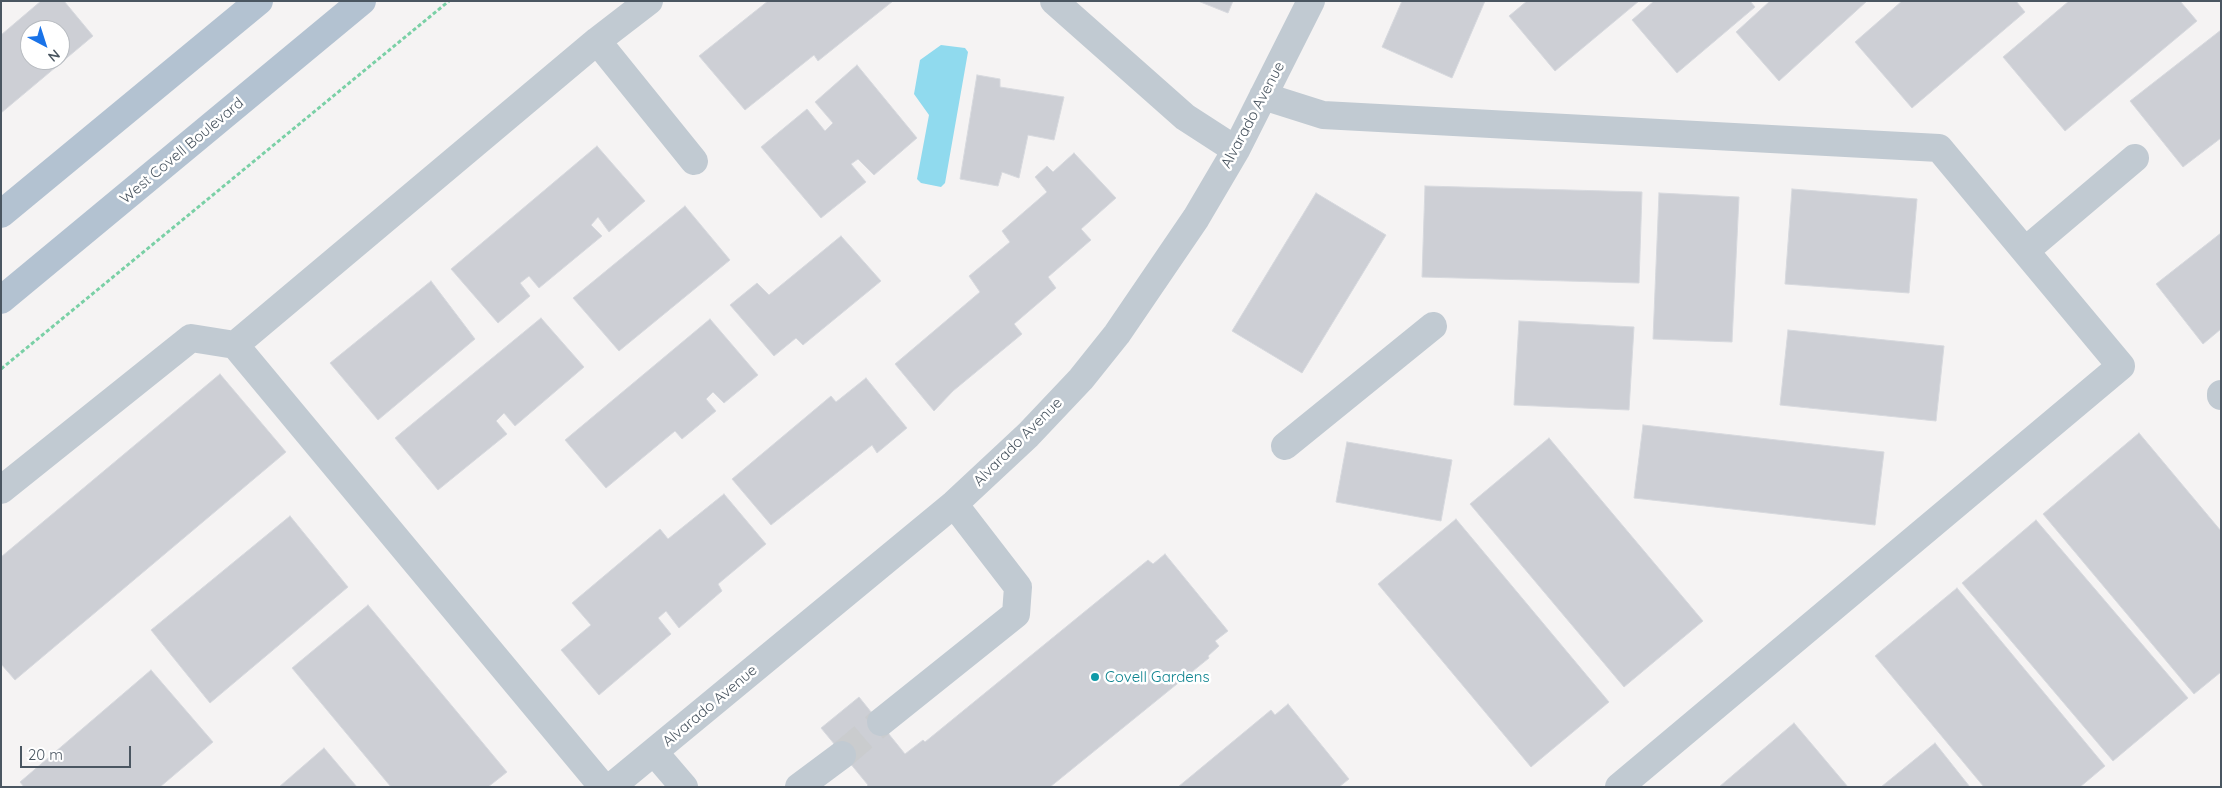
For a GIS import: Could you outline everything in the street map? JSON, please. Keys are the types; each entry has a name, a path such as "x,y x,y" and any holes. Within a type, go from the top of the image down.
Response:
{"main road":[{"path":"1,214 259,1"},
{"name":"West Covell Boulevard","path":"1,300 362,1"}],"street":[{"path":"235,345 597,41 649,1"},
{"path":"1054,1 1185,117 1236,150"},
{"name":"Alvarado Avenue","path":"611,787 954,504 1028,434 1081,379 1117,334 1196,218 1236,150 1311,1"},
{"path":"597,41 694,161"},
{"path":"1263,96 1323,115 1939,148 2121,366 1619,787"},
{"path":"2025,251 2135,158"},
{"path":"1285,446 1434,326"},
{"path":"1,490 191,338 235,345 603,787"},
{"path":"881,722 1016,614 1018,588 954,504"},
{"path":"654,752 684,787"},
{"path":"799,787 842,755"}],"path":[{"path":"1,369 448,1"}],"water":[{"path":"941,45 965,48 968,52 945,183 941,187 921,183 917,179 929,115 914,94 920,60"}],"building":[{"path":"41,1 64,1 93,36 70,55 70,20 20,20 20,70 52,70 1,113 1,35"},
{"path":"768,1 893,1 818,61 814,55 745,110 699,56"},
{"path":"1198,1 1233,1 1228,13"},
{"path":"1402,1 1485,1 1452,78 1382,47"},
{"path":"1527,1 1639,1 1555,71 1509,16"},
{"path":"1654,1 1750,1 1755,7 1677,73 1632,20"},
{"path":"1770,1 1867,1 1779,81 1736,32"},
{"path":"1902,1 2016,1 2025,12 1912,108 1855,42"},
{"path":"2069,1 2180,1 2197,21 2065,131 2003,57"},
{"path":"2221,30 2221,138 2183,167 2130,101"},
{"path":"857,65 917,138 874,175 858,159 851,164 866,182 821,218 761,147 807,109 825,131 833,123 815,102"},
{"path":"977,75 1000,79 1000,87 1064,97 1054,140 1028,135 1019,178 1002,172 998,186 960,179"},
{"path":"597,146 645,201 609,232 598,217 591,225 602,236 539,288 529,276 520,283 530,296 498,323 451,269"},
{"path":"1074,153 1116,198 1081,229 1091,240 1048,277 1056,288 1014,324 1022,334 953,391 934,411 895,364 980,292 969,276 1010,242 1002,231 1047,192 1035,177 1047,166 1053,172"},
{"path":"1425,186 1642,192 1639,283 1422,277"},
{"path":"1792,189 1917,199 1909,293 1785,284"},
{"path":"1316,193 1386,235 1302,373 1232,331"},
{"path":"1659,193 1739,197 1732,342 1653,339"},
{"path":"685,206 730,260 619,351 573,298"},
{"path":"2221,233 2221,329 2203,344 2156,284"},
{"path":"841,236 881,281 803,345 796,338 774,356 730,305 757,283 769,295"},
{"path":"431,281 475,339 378,420 330,363"},
{"path":"541,318 584,367 515,426 504,413 496,421 507,434 438,490 395,438"},
{"path":"710,319 758,375 724,403 713,392 706,399 716,411 682,439 675,431 606,488 565,440"},
{"path":"1519,321 1634,327 1629,410 1514,405"},
{"path":"1788,330 1944,346 1936,421 1780,405"},
{"path":"220,374 286,452 15,680 1,664 1,557"},
{"path":"866,378 907,428 877,453 872,445 771,525 732,479 831,396 836,402"},
{"path":"1643,425 1884,452 1875,525 1634,498"},
{"path":"2139,433 2221,531 2221,672 2194,694 2043,514"},
{"path":"1549,438 1703,621 1624,687 1470,504"},
{"path":"1347,442 1452,460 1441,521 1336,502"},
{"path":"724,494 766,544 718,584 722,591 679,628 666,611 658,618 671,634 599,695 561,650 591,625 572,603 660,529 668,539"},
{"path":"290,516 348,587 210,703 151,630"},
{"path":"1456,519 1609,702 1531,767 1378,584"},
{"path":"2036,520 2188,698 2113,761 1962,583"},
{"name":"Covell Gardens","path":"1165,554 1228,631 1215,641 1219,646 1208,656 1209,658 1050,787 866,787 868,785 821,728 859,697 905,754 923,740 925,742 1148,560 1153,564"},
{"path":"1957,588 2105,766 2080,787 1984,787 1875,656"},
{"path":"368,605 507,772 488,787 391,787 292,668"},
{"path":"151,670 213,742 160,787 24,787 20,782"},
{"path":"1288,704 1349,779 1339,787 1178,787 1271,710 1275,715"},
{"path":"1794,723 1848,787 1719,787"},
{"path":"1935,743 1970,787 1881,787"},
{"path":"324,748 357,787 279,787"}],"tunnel":[{"path":"842,755 881,722"}],"place":[{"name":"Covell Gardens","path":"1095,677"}]}
